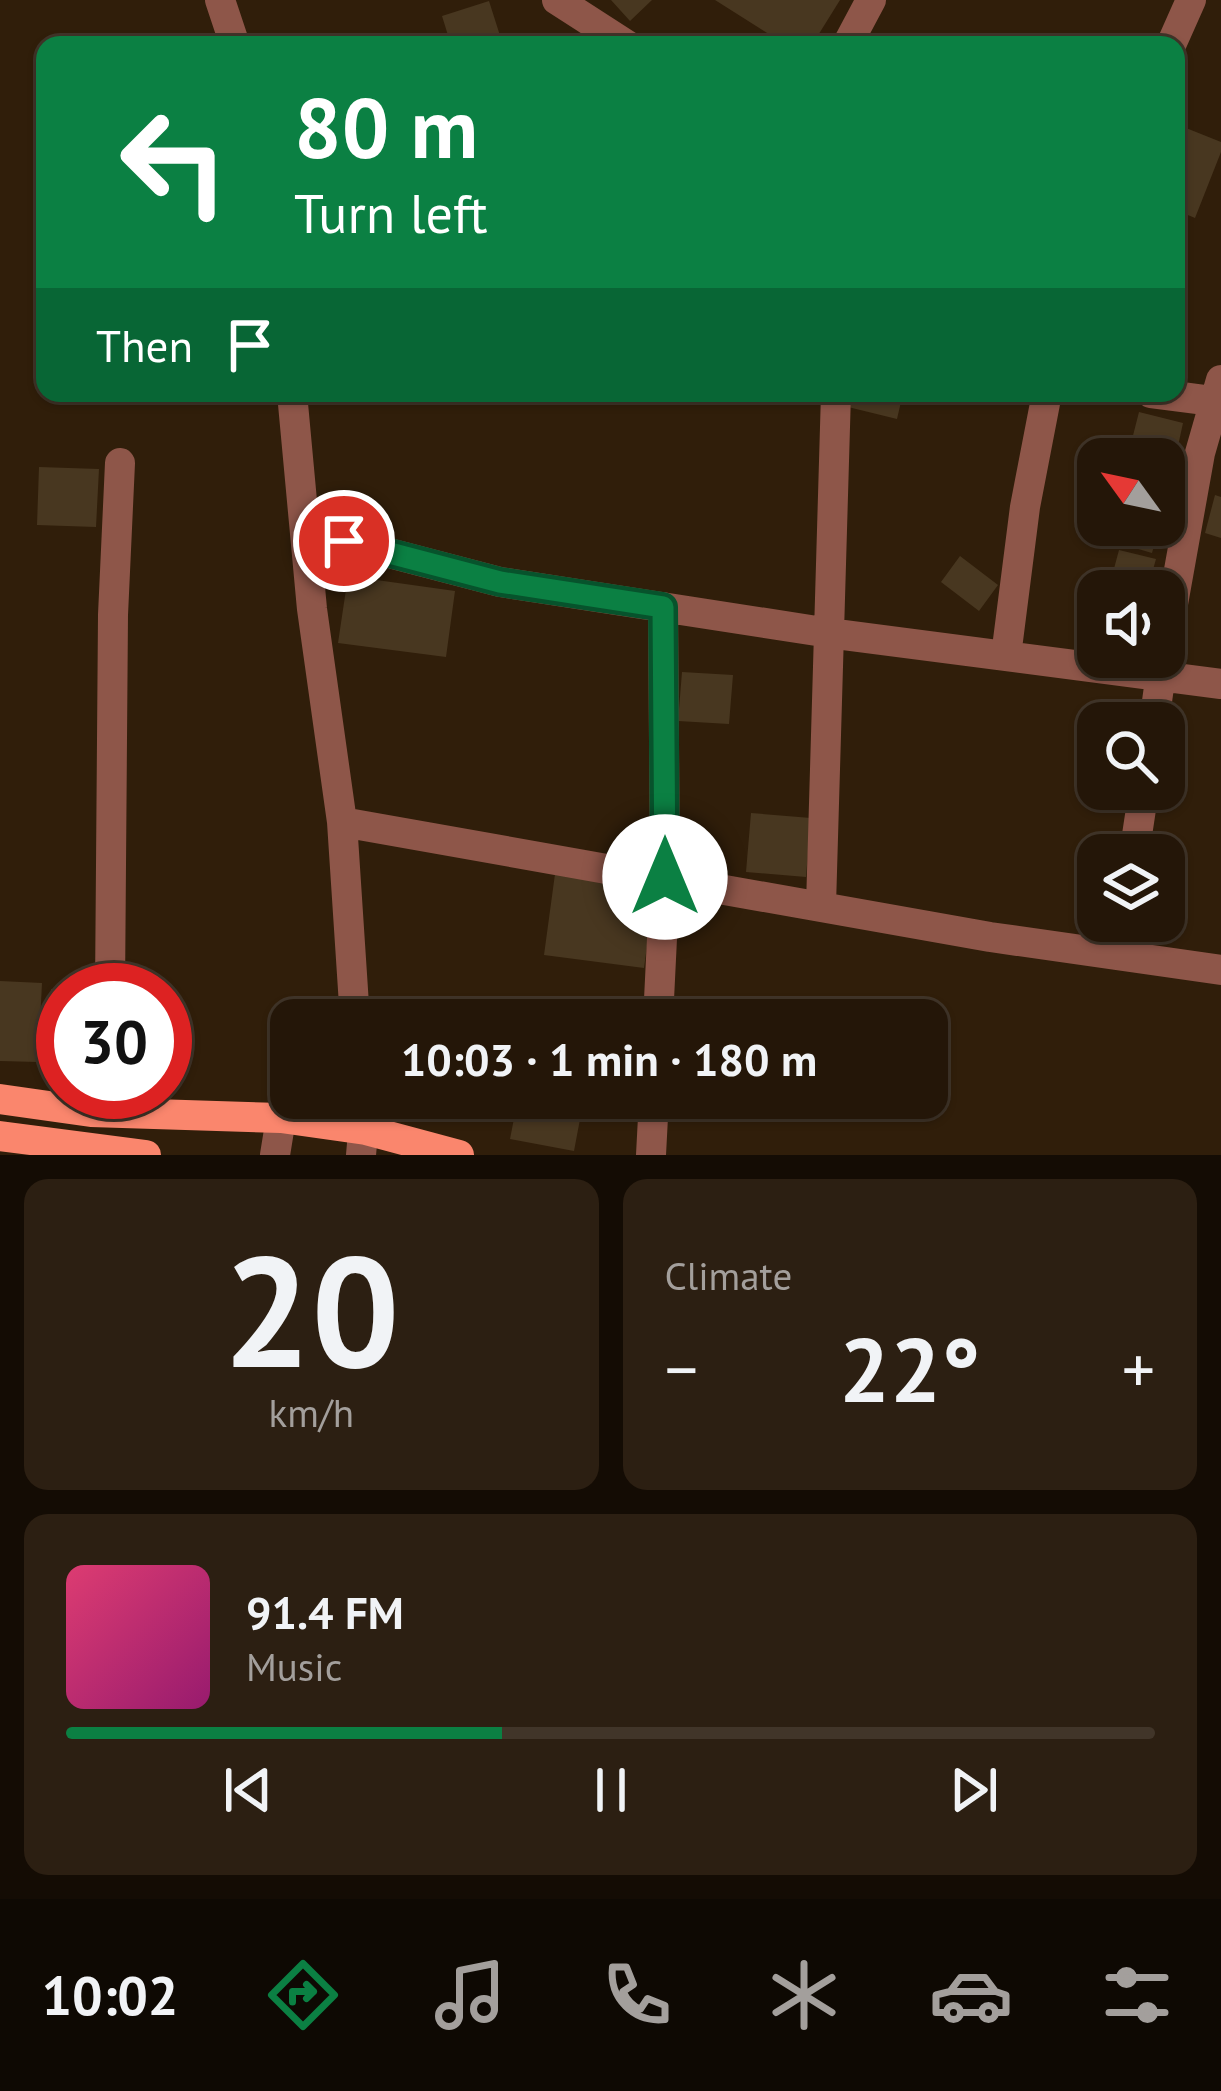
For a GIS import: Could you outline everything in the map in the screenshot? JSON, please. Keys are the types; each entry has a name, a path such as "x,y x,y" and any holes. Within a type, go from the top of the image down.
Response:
{"main road":[{"path":"0,1099 36,1100"},
{"path":"192,1109 270,1117"},
{"path":"284,1119 363,1142 459,1155"},
{"path":"0,1136 146,1155"}],"street":[{"path":"220,0 232,36"},
{"path":"557,0 614,36"},
{"path":"852,36 871,0"},
{"path":"1176,36 1191,0"},
{"path":"1179,570 1200,453 1219,394 1185,394"},
{"path":"293,402 342,822 355,999"},
{"path":"821,906 836,402"},
{"path":"1006,656 1025,507 1045,402"},
{"path":"110,963 113,615 120,464"},
{"path":"305,531 500,582 831,633 1006,656 1077,659"},
{"path":"659,999 665,877 663,607"},
{"path":"1185,670 1221,684"},
{"path":"342,822 990,938 1221,970"},
{"path":"1118,955 1120,942"},
{"path":"275,1155 281,1119"},
{"path":"651,1155 653,1119"}],"building":[{"path":"611,0 652,0 630,21"},
{"path":"715,0 840,0 818,36 772,36"},
{"path":"489,1 500,36 448,36 442,16"},
{"path":"1185,128 1221,142 1195,218 1185,214"},
{"path":"849,402 901,402 897,419 848,407"},
{"path":"1139,412 1183,423 1180,438 1132,438"},
{"path":"39,467 99,469 96,527 37,525"},
{"path":"1215,495 1221,497 1221,538 1205,533"},
{"path":"1128,546 1154,546 1152,553"},
{"path":"1119,550 1156,559 1153,570 1114,570"},
{"path":"960,556 998,585 979,611 941,582"},
{"path":"348,576 455,591 446,657 338,643"},
{"path":"682,672 733,675 729,724 678,721"},
{"path":"751,813 811,818 806,877 746,872"},
{"path":"555,874 655,887 644,968 544,955"},
{"path":"0,981 36,983 36,1062 0,1061"},
{"path":"514,1119 580,1119 574,1151 510,1139"}],"route":[{"path":"344,541 500,582 663,607 665,877"}]}
